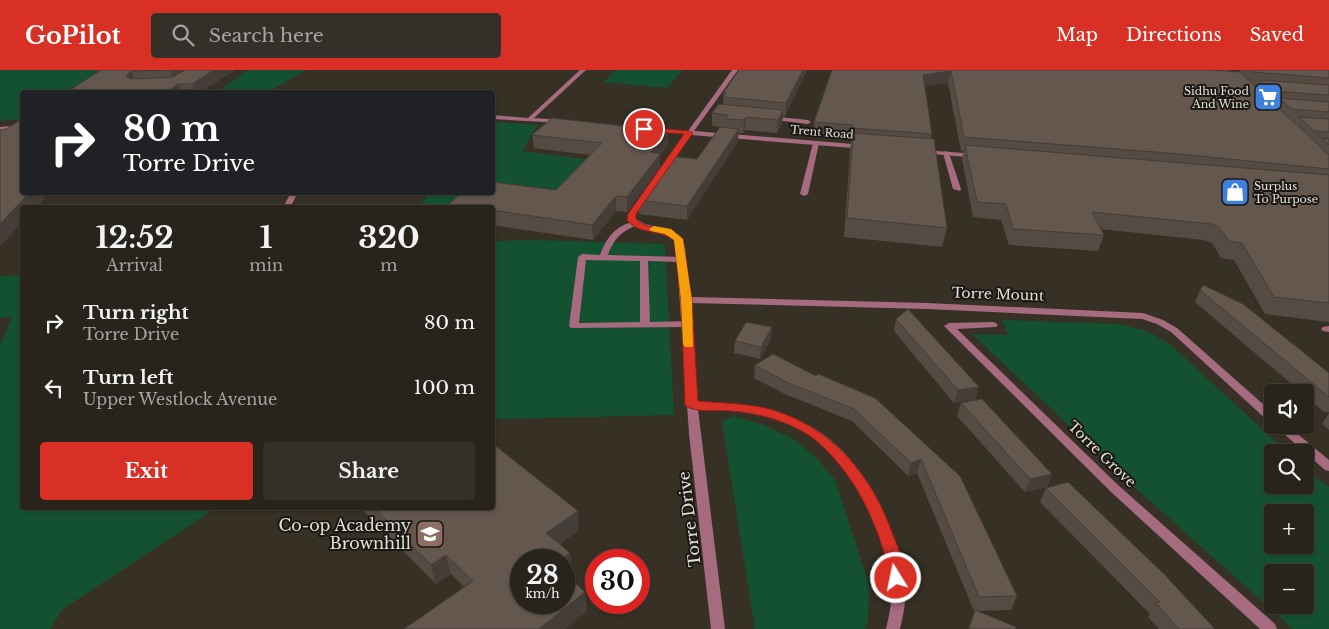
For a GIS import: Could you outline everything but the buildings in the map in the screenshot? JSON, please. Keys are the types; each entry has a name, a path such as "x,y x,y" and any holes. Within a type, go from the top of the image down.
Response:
{"street":[{"path":"530,119 583,70"},
{"path":"660,175 735,70"},
{"path":"706,112 714,112"},
{"path":"495,117 570,123"},
{"path":"761,117 808,122"},
{"path":"540,131 551,121"},
{"path":"0,129 20,127"},
{"name":"Trent Road","path":"644,129 872,148"},
{"path":"804,194 816,143"},
{"path":"918,151 986,157"},
{"path":"946,154 957,189"},
{"path":"603,257 612,235 623,227 635,223 632,220 632,214 648,191"},
{"name":"Torre Drive","path":"635,223 645,228 668,231 675,235 680,244 686,300 692,405 718,629"},
{"path":"681,259 582,257 574,326 687,324"},
{"path":"644,258 645,325"},
{"name":"Torre Mount","path":"686,300 927,306 1143,316 1160,322 1174,330 1264,411"},
{"name":"Torre Grove","path":"993,325 949,326 1114,488 1270,629"},
{"path":"692,405 734,407 767,413 790,421 825,441 846,463 860,480 879,515 893,556 898,599 893,629"},
{"path":"1290,434 1329,468"}],"green space":[{"path":"0,70 111,70 77,90 20,90 20,119 0,121"},
{"path":"248,70 306,70 271,90 220,90"},
{"path":"617,70 683,70 666,88 603,82"},
{"path":"495,122 539,125 522,151 593,160 554,204 418,205 425,200 427,195 495,195"},
{"path":"532,240 665,244 674,415 495,419 495,241"},
{"path":"20,275 20,510 213,510 63,609 50,629 0,629 0,346 12,316 0,318 0,276"},
{"path":"1002,320 1120,324 1149,332 1170,344 1264,431 1264,434 1268,434 1278,444 1264,444 1264,494 1314,494 1314,476 1329,487 1329,629 1293,629 1276,614 1314,614 1314,564 1264,564 1264,603 1132,485 972,334 1008,335"},
{"path":"733,416 764,425 792,438 816,457 835,480 869,584 868,621 865,629 755,629 722,422"}],"slow traffic":[{"path":"654,229 668,231 675,235 680,244 689,344"}],"place":[{"name":"Sidhu Food And Wine","path":"1268,97"},
{"name":"Surplus To Purpose","path":"1235,192"},
{"name":"Co-op Academy Brownhill","path":"430,534"}],"route":[{"path":"644,129 689,133 632,214 632,220 636,225 645,228 668,231 675,235 680,244 691,365 692,405 734,407 767,413 798,424 825,441 860,480 879,515 893,556 896,578"}]}
